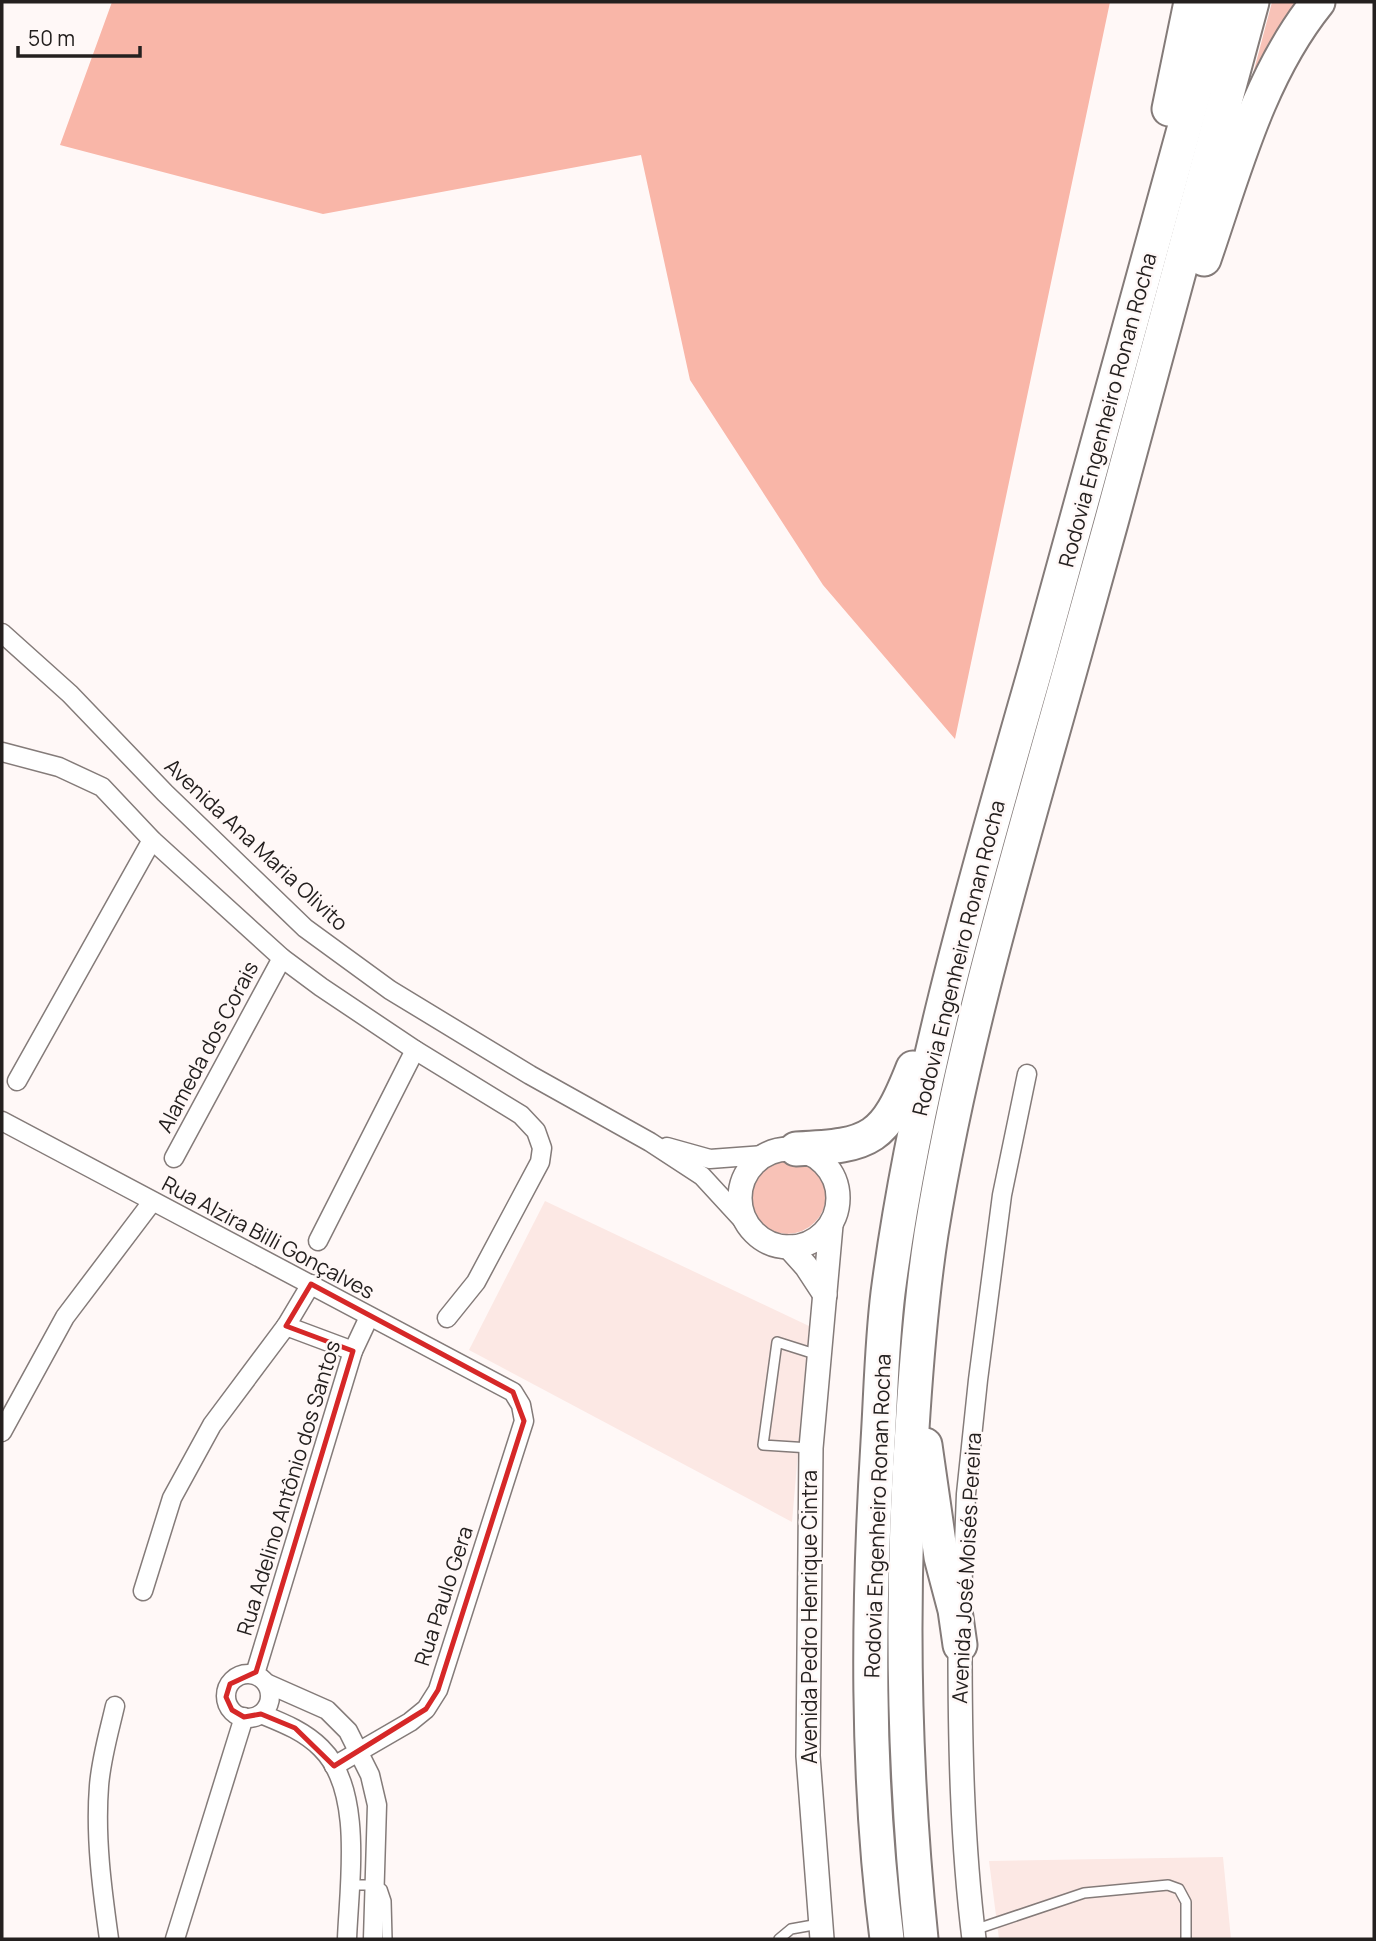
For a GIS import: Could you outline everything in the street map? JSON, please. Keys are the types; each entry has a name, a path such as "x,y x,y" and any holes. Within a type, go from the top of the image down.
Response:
{"highway":[{"path":"1119,372 1191,2"},
{"name":"Rodovia Engenheiro Ronan Rocha","path":"887,1939 873,1775 873,1525 887,1296 915,1131 956,958 1219,2"},
{"name":"Rodovia Engenheiro Ronan Rocha","path":"921,1939 908,1794 905,1672 906,1510 919,1338 931,1236 947,1146 987,966 1104,549 1252,2"},
{"path":"1104,549 1241,150 1267,87 1318,2"},
{"path":"796,1149 849,1145 873,1134 891,1116 898,1106 956,958"},
{"path":"919,1338 928,1472 941,1557 955,1609 960,1645"}],"street":[{"name":"Avenida Ana Maria Olivito","path":"2,633 71,694 165,793 305,928 390,990 530,1075 650,1142 702,1176 748,1226"},
{"path":"2,752 59,767 102,787 152,840 282,958 321,988 520,1115 536,1131 542,1147 540,1162 476,1282 447,1318"},
{"path":"18,1081 152,840"},
{"name":"Alameda dos Corais","path":"174,1157 282,958"},
{"path":"318,1241 415,1050"},
{"name":"Avenida José Moisés Pereira","path":"974,1935 960,1736 960,1645 966,1494 1002,1195 1027,1074"},
{"name":"Rua Alzira Billi Gonçalves","path":"2,1121 513,1392"},
{"name":"Avenida Ana Maria Olivito","path":"650,1142 710,1159 764,1155"},
{"path":"779,1149 796,1149 812,1154 825,1164 834,1177 838,1193 837,1210 831,1225 819,1237 805,1244 789,1247 773,1245 759,1237 748,1226 741,1211 739,1195 743,1179 751,1165 764,1155 779,1149"},
{"path":"2,1432 65,1317 152,1202"},
{"name":"Avenida Pedro Henrique Cintra","path":"821,1931 808,1756 811,1448 831,1225"},
{"path":"789,1247 806,1266 825,1295"},
{"path":"143,1591 172,1498 212,1424 286,1326 311,1284"},
{"name":"Rua Adelino Antônio dos Santos","path":"261,1678 352,1351 369,1317"},
{"path":"286,1326 352,1351"},
{"name":"Rua Paulo Gera","path":"334,1766 410,1722 426,1709 438,1690 524,1421 521,1405 513,1392"},
{"path":"347,1939 351,1822 347,1797 334,1766 323,1749 295,1728 232,1710 226,1697 234,1678 248,1673 327,1710 348,1731 360,1752 370,1775 377,1805 373,1939"},
{"path":"175,1939 253,1716 270,1703 270,1689 261,1678"},
{"path":"109,1939 99,1848 99,1787 103,1755 115,1706"}],"lane":[{"path":"811,1448 763,1445 777,1342 820,1355"},
{"path":"349,1885 374,1885 385,1893 387,1939"},
{"path":"974,1935 1084,1893 1168,1885 1179,1889 1186,1902 1186,1939"},
{"path":"779,1939 791,1929 821,1931"}],"highlighted area":[{"path":"311,1284 513,1392 524,1421 438,1690 426,1709 334,1766 295,1728 261,1714 244,1717 232,1710 226,1697 230,1684 256,1672 353,1351 286,1326"}],"shaded area":[{"path":"112,2 1110,2 955,739 823,585 690,380 641,155 323,214 60,145"},
{"path":"1272,2 1306,2 1249,89"},
{"path":"787,1156 802,1159 819,1173 826,1195 823,1210 809,1227 787,1234 772,1231 755,1217 748,1195 751,1180 765,1163"},
{"path":"545,1201 809,1326 792,1522 469,1350"},
{"path":"1223,1857 1231,1939 999,1939 989,1861"}]}
